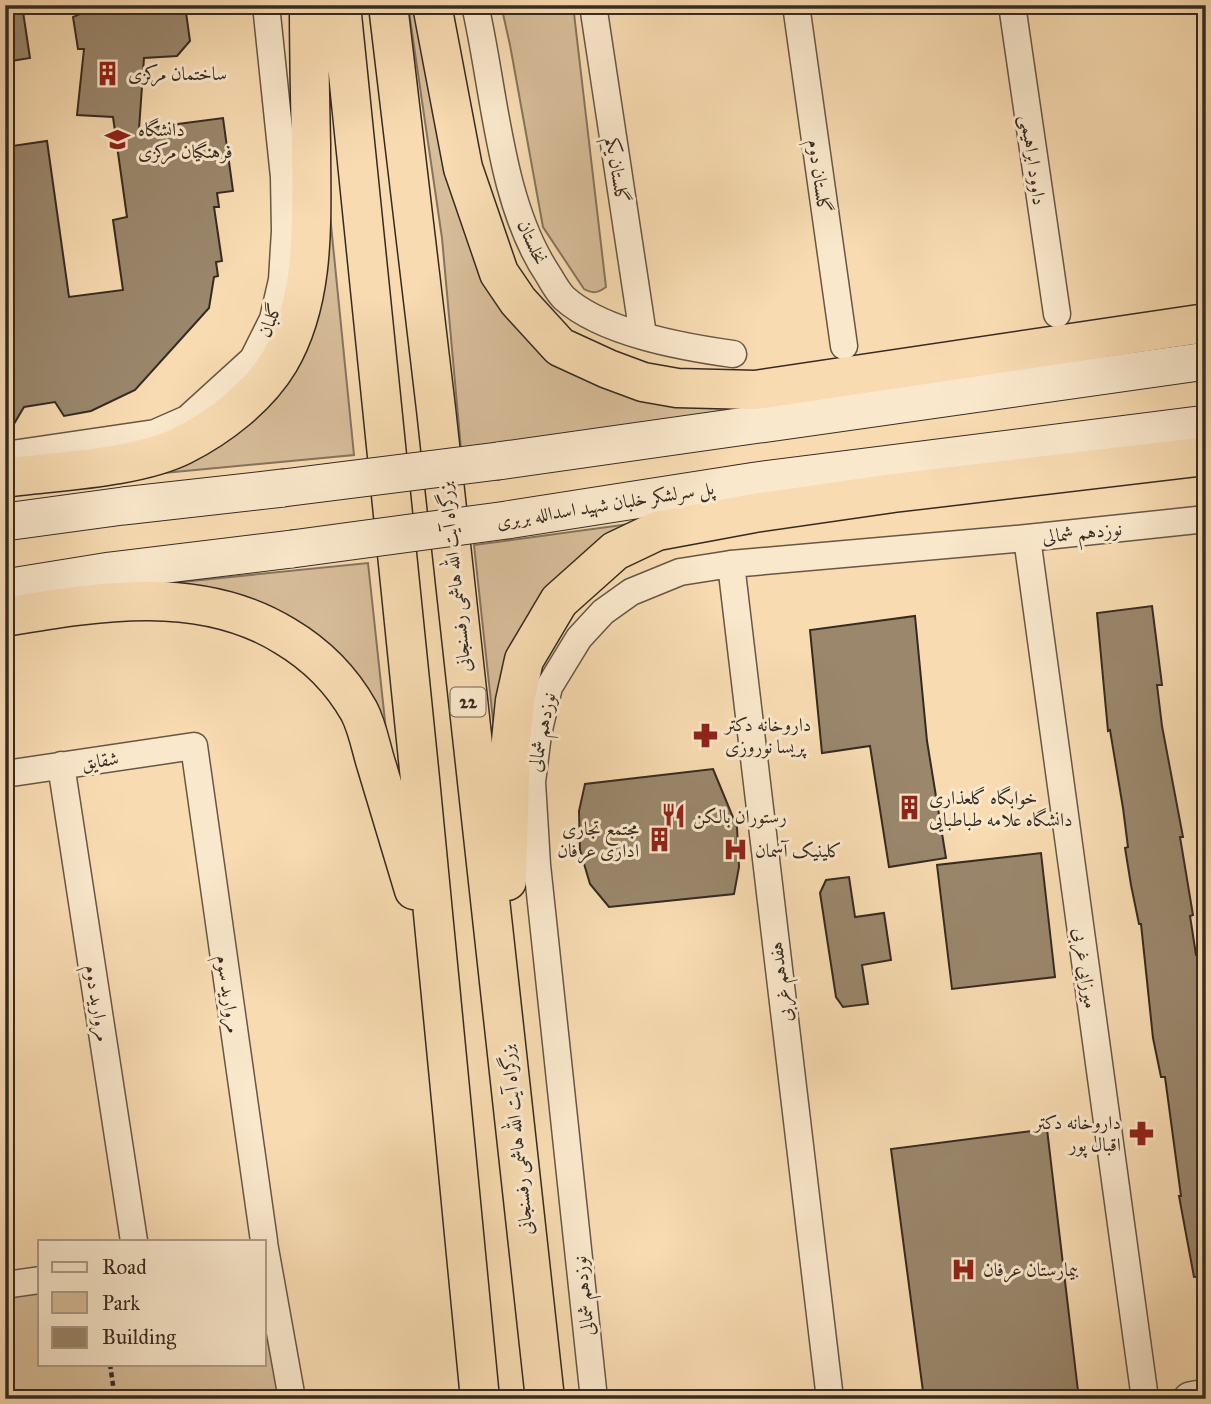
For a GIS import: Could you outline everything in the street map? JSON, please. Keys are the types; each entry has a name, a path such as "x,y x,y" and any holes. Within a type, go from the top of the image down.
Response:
{"highway":[{"path":"5,478 140,460 182,446 224,420 255,393 279,363 298,320 307,281 311,206 309,5"},
{"path":"341,5 480,1399"},
{"name":"بزرگراه آیت الله هاشمی رفسنجانی","path":"388,5 436,409 545,1399"},
{"path":"432,5 463,168 499,273 518,301 560,346 608,369 643,382 677,388 755,390 1206,323"},
{"path":"503,1020 511,741 515,701 524,660 559,601 615,551 657,531 754,513 1206,456"},
{"path":"5,617 120,602 172,600 237,612 306,649 336,676 360,713 438,968"}],"main road":[{"path":"5,522 498,461 1206,361"},
{"name":"پل سرلشکر خلبان شهید اسدالله بربری","path":"5,588 110,571 507,520 757,481 1206,424"}],"street":[{"name":"گلبان","path":"5,455 155,433 187,419 253,359 276,306 282,280 285,231 284,177 266,5"},
{"name":"نخلستان","path":"475,5 511,190 534,254 562,296 592,318 685,348 733,354"},
{"name":"گلستان یکم","path":"593,5 643,335"},
{"name":"گلستان دوم","path":"796,5 844,346"},
{"name":"داوود ابراهیمی","path":"1012,5 1057,314"},
{"name":"نوزدهم شمالی","path":"594,1399 537,865 532,782 538,734 549,687 579,638 603,612 631,592 680,572 1206,519"},
{"name":"میرزایی غربی","path":"1027,538 1144,1399"},
{"name":"هفدهم غربی","path":"731,565 830,1399"},
{"name":"شقایق","path":"5,774 194,746"},
{"name":"مروارید سوم","path":"194,746 264,1240"},
{"name":"مروارید دوم","path":"61,765 134,1240"},
{"name":"مروارید سوم","path":"266,1254 292,1399"},
{"path":"5,1285 38,1280"},
{"path":"1190,1399 1206,1396"}],"path":[{"path":"110,1366 115,1399"}],"green space":[{"path":"408,5 416,5 503,308 728,402 731,413 461,449 442,238"},
{"path":"501,5 573,5 606,287 598,292 584,289 543,227"},
{"path":"318,95 354,455 132,476 245,414"},
{"path":"659,520 558,585 502,803 474,545"},
{"path":"368,563 395,814 337,664 112,589"},
{"path":"38,1292 38,1366 266,1366 266,1310 279,1399 5,1399 5,1295"}],"building":[{"path":"5,5 22,5 30,58 5,62"},
{"name":"دانشگاه فرهنگیان مرکزی","path":"76,5 185,5 190,41 177,56 144,58 139,129 223,118 233,191 217,193 219,207 214,207 222,261 216,262 218,276 214,277 209,308 135,390 91,411 64,416 55,402 24,407 5,439 5,147 47,141 69,297 123,290 113,220 127,217 113,117 77,115 84,49 78,49 73,17 80,14"},
{"path":"1152,606 1162,685 1157,685 1162,726 1183,837 1180,837 1193,915 1190,916 1196,955 1200,955 1206,990 1206,1276 1194,1277 1179,1196 1165,1077 1161,1077 1153,1038 1141,924 1125,848 1128,847 1110,730 1108,731 1097,613"},
{"path":"915,616 927,741 946,858 889,867 870,746 822,753 810,630"},
{"name":"مجتمع تجاری اداری عرفان","path":"713,769 737,827 739,867 734,894 609,907 590,884 580,850 579,811 585,784"},
{"path":"1041,853 1055,977 952,989 937,865"},
{"path":"849,877 855,917 884,913 891,960 862,965 868,1004 843,1007 836,997 820,893 826,880"},
{"name":"بیمارستان عرفان","path":"1047,1129 1078,1391 1021,1399 924,1399 891,1149"}],"place":[{"name":"ساختمان مرکزی","path":"108,73"},
{"name":"دانشگاه فرهنگیان مرکزی","path":"118,140"},
{"name":"داروخانه دکتر پریسا نوروزی","path":"705,735"},
{"name":"خوابگاه گلعذاری دانشگاه علامه طباطبایی","path":"909,808"},
{"name":"رستوران بالکن","path":"673,816"},
{"name":"مجتمع تجاری اداری عرفان","path":"659,839"},
{"name":"کلینیک آسمان","path":"735,850"},
{"name":"داروخانه دکتر اقبال پور","path":"1141,1133"},
{"name":"بیمارستان عرفان","path":"963,1269"}]}
